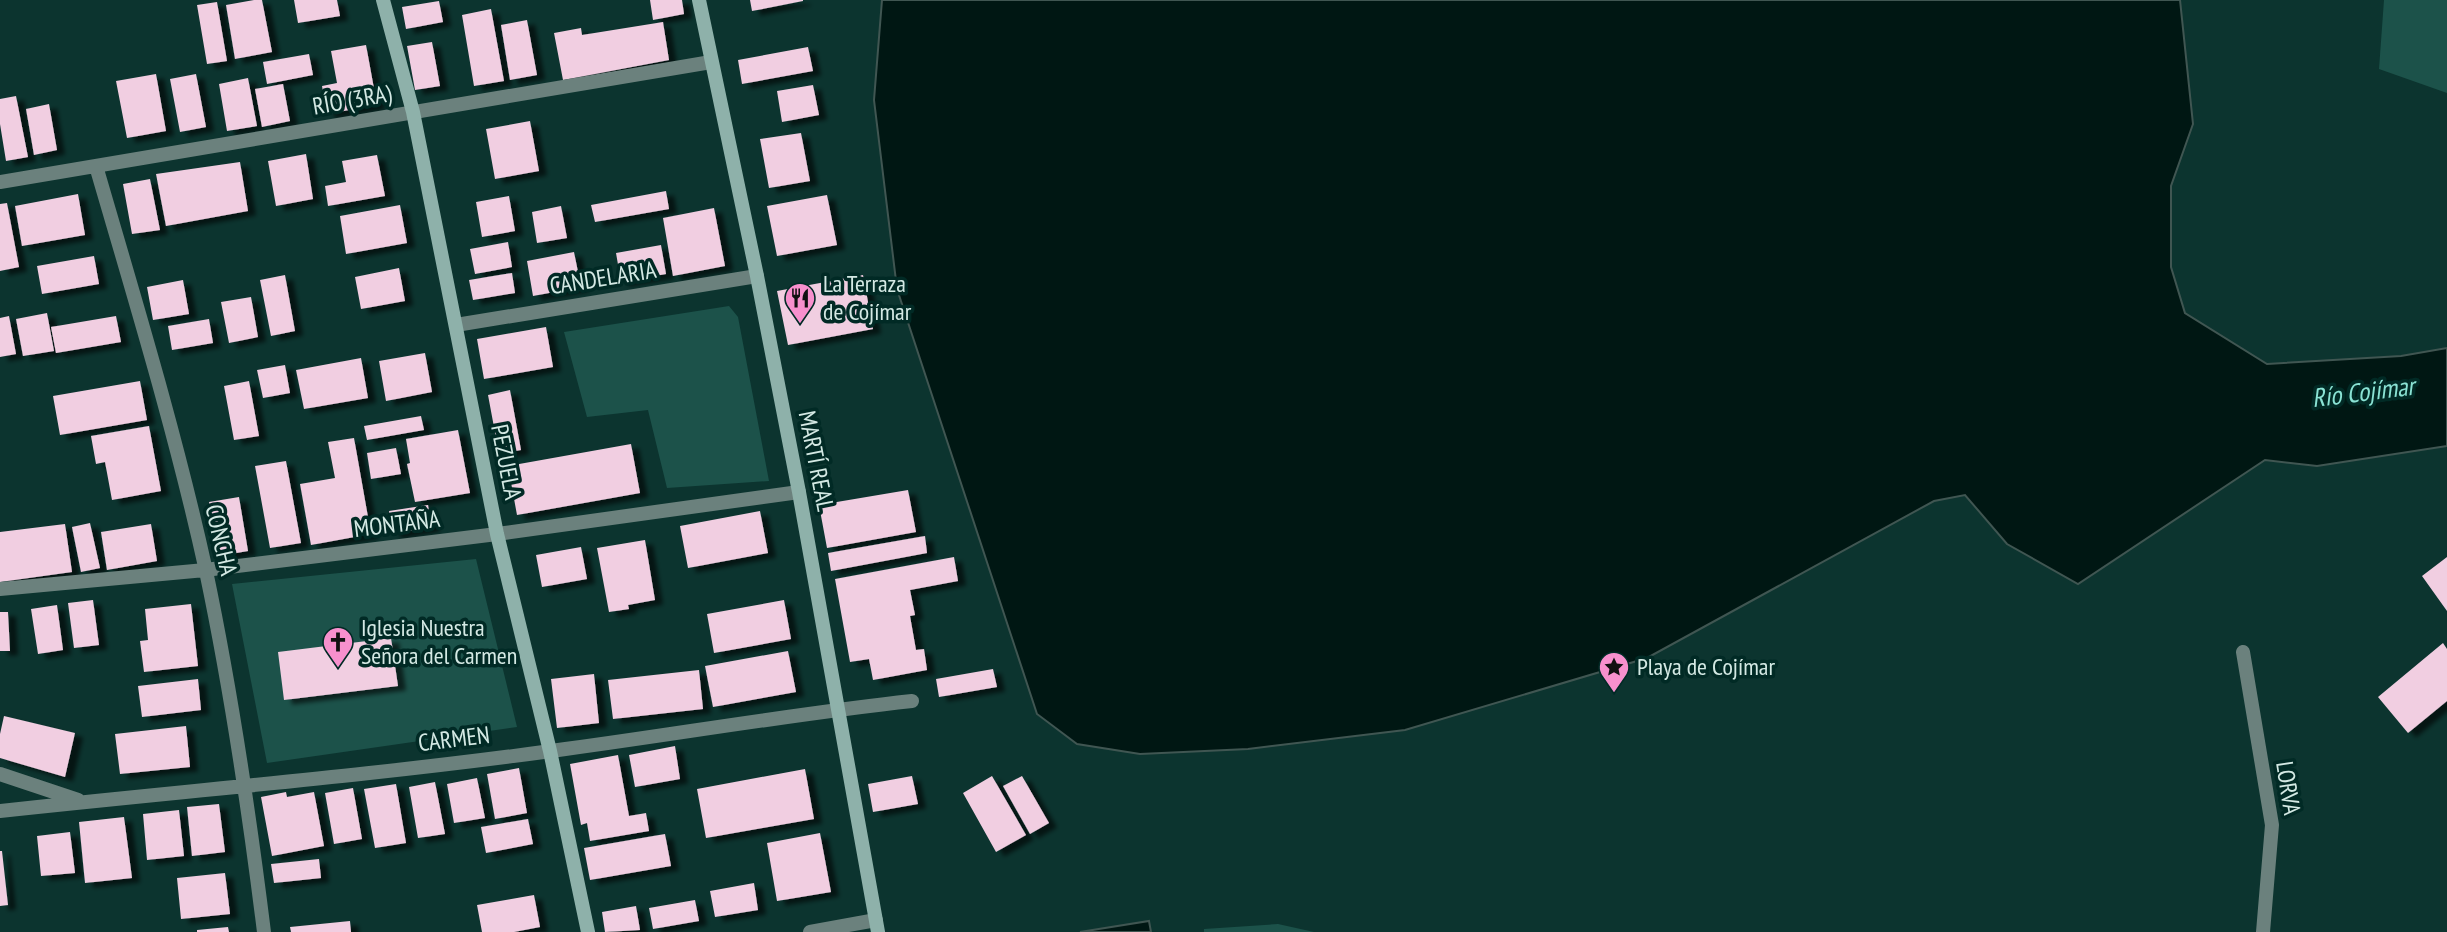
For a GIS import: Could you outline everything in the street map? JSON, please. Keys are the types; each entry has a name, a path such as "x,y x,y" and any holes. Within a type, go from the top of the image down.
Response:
{"main road":[{"name":"PEZUELA","path":"383,0 413,112 497,534 550,751 588,932"},
{"name":"MARTÍ REAL","path":"699,0 799,492 877,926"}],"street":[{"name":"RÍO (3RA)","path":"0,182 711,62"},
{"name":"CONCHA","path":"96,166 155,369 205,570 246,786 264,932"},
{"name":"CANDELARIA","path":"456,325 757,276"},
{"name":"MONTAÑA","path":"0,589 205,570 497,534 799,492"},
{"name":"LORVA","path":"2243,652 2272,825 2263,932"},
{"name":"CARMEN","path":"0,811 550,751 912,701"},
{"path":"0,774 83,802"},
{"path":"810,932 877,926"}],"green space":[{"path":"2384,0 2447,0 2447,93 2379,69"},
{"path":"729,306 738,317 769,481 667,488 648,410 587,417 564,332"},
{"path":"476,559 517,727 267,763 232,584"},
{"path":"1278,924 1314,932 1204,932 1204,929"}],"water":[{"name":"Río Cojímar","path":"882,0 2180,0 2193,124 2171,186 2171,267 2185,313 2267,364 2401,356 2447,348 2447,446 2317,466 2265,460 2078,584 2007,544 1965,495 1934,501 1647,658 1405,730 1248,749 1140,754 1077,744 1037,714 897,289 874,100"},
{"path":"1149,921 1151,932 1080,932"}],"building":[{"path":"262,0 272,52 235,59 226,5"},
{"path":"294,0 337,0 340,16 298,23"},
{"path":"650,0 682,0 684,14 653,20"},
{"path":"750,0 803,0 803,1 752,11"},
{"path":"439,1 443,22 406,29 402,7"},
{"path":"217,2 227,61 207,64 197,5"},
{"path":"491,9 504,81 474,86 462,15"},
{"path":"527,20 537,75 510,80 501,25"},
{"path":"663,22 669,60 563,80 554,33 581,28 582,35"},
{"path":"432,42 440,86 415,90 407,46"},
{"path":"366,45 377,105 327,114 322,86 337,83 331,51"},
{"path":"808,47 813,71 742,84 738,60"},
{"path":"309,54 313,75 267,84 263,62"},
{"path":"156,74 166,131 127,138 116,81"},
{"path":"196,74 206,127 180,132 170,79"},
{"path":"248,78 257,126 227,131 219,84"},
{"path":"283,84 290,121 262,127 255,89"},
{"path":"813,85 819,115 782,122 777,91"},
{"path":"16,96 28,157 6,161 0,124 0,99"},
{"path":"49,104 57,150 34,155 26,109"},
{"path":"530,121 539,171 495,179 486,129"},
{"path":"801,133 810,181 769,188 760,139"},
{"path":"306,154 313,199 276,206 268,161"},
{"path":"377,155 385,196 328,206 325,186 346,182 342,161"},
{"path":"240,162 248,211 166,226 156,174"},
{"path":"150,179 160,230 132,234 123,184"},
{"path":"666,191 669,209 595,222 591,205"},
{"path":"78,194 85,235 22,246 15,206"},
{"path":"827,195 837,245 777,256 767,206"},
{"path":"509,196 515,231 482,237 476,202"},
{"path":"7,203 19,267 0,271 0,204"},
{"path":"400,205 407,243 346,254 340,216"},
{"path":"561,206 567,238 537,243 532,212"},
{"path":"714,208 725,266 673,276 663,218"},
{"path":"508,242 512,267 475,274 470,249"},
{"path":"661,245 666,274 621,282 616,253"},
{"path":"574,252 581,287 533,296 527,261"},
{"path":"94,256 99,284 42,294 37,266"},
{"path":"399,268 405,301 361,309 355,277"},
{"path":"512,273 515,293 473,300 469,280"},
{"path":"285,275 295,331 271,336 260,280"},
{"path":"863,275 873,329 788,345 777,291"},
{"path":"183,280 189,314 153,320 147,287"},
{"path":"251,297 258,337 229,343 221,302"},
{"path":"47,313 54,351 23,356 16,319"},
{"path":"9,316 16,354 0,357 0,318"},
{"path":"116,316 121,342 56,353 51,327"},
{"path":"209,319 213,343 172,350 168,326"},
{"path":"546,327 553,367 484,379 477,339"},
{"path":"425,353 432,392 386,401 379,361"},
{"path":"361,358 368,398 304,409 296,370"},
{"path":"285,365 290,393 263,398 257,370"},
{"path":"140,381 147,420 60,435 53,396"},
{"path":"249,381 259,436 234,440 224,386"},
{"path":"510,390 521,450 499,454 488,395"},
{"path":"421,416 424,430 367,440 364,426"},
{"path":"149,426 161,491 112,500 105,462 96,464 91,436"},
{"path":"458,430 470,493 415,502 407,464 410,463 406,439"},
{"path":"354,438 371,534 311,545 300,484 335,478 328,442"},
{"path":"631,444 640,493 517,515 508,466"},
{"path":"396,448 401,474 371,479 367,453"},
{"path":"286,461 301,543 270,548 255,466"},
{"path":"908,490 916,532 827,548 819,505"},
{"path":"239,497 248,551 219,556 209,502"},
{"path":"428,505 432,527 393,534 389,511"},
{"path":"760,511 768,553 688,568 680,526"},
{"path":"90,523 100,568 81,572 72,527"},
{"path":"65,524 72,572 0,582 0,532"},
{"path":"151,524 157,561 107,570 101,532"},
{"path":"925,536 927,553 831,571 828,553"},
{"path":"645,540 655,600 628,605 629,609 609,612 597,548"},
{"path":"581,547 587,579 542,587 536,555"},
{"path":"954,557 958,581 910,590 915,615 910,616 916,650 924,649 927,670 873,680 869,659 850,662 835,579"},
{"path":"2447,557 2447,611 2422,576"},
{"path":"93,600 99,645 74,648 68,603"},
{"path":"784,600 791,639 714,653 707,614"},
{"path":"191,604 198,666 144,672 140,641 148,640 145,609"},
{"path":"57,605 63,650 38,654 31,609"},
{"path":"0,612 8,612 10,651 0,651"},
{"name":"Iglesia Nuestra Señora del Carmen","path":"391,638 398,686 284,700 278,652"},
{"path":"2443,643 2447,649 2447,701 2408,733 2378,697"},
{"path":"788,651 796,692 713,707 705,666"},
{"path":"993,669 997,687 939,697 936,679"},
{"path":"699,670 703,709 613,719 608,680"},
{"path":"594,674 599,723 557,728 551,679"},
{"path":"198,679 201,710 142,717 138,686"},
{"path":"4,716 75,733 65,777 0,758 0,734"},
{"path":"186,726 190,767 120,774 115,734"},
{"path":"675,746 680,779 635,787 629,755"},
{"path":"618,755 629,816 646,813 649,831 590,841 587,823 581,825 570,764"},
{"path":"519,768 527,813 495,819 487,774"},
{"path":"805,769 814,819 706,838 697,789"},
{"path":"912,776 918,804 873,812 868,784"},
{"path":"992,776 1026,835 996,852 963,793"},
{"path":"1022,776 1049,823 1030,834 1003,786"},
{"path":"477,778 485,818 454,823 447,784"},
{"path":"435,782 445,834 418,838 409,787"},
{"path":"396,784 406,843 375,848 364,789"},
{"path":"353,788 362,839 334,844 325,793"},
{"path":"286,792 287,797 314,792 324,846 272,856 261,797"},
{"path":"219,804 225,852 192,856 187,807"},
{"path":"179,810 184,856 147,860 143,814"},
{"path":"124,817 132,878 85,883 79,822"},
{"path":"528,819 533,844 486,853 481,827"},
{"path":"70,832 75,873 41,876 37,836"},
{"path":"820,833 831,892 777,901 767,843"},
{"path":"665,834 671,866 590,880 584,848"},
{"path":"0,851 8,905 0,906"},
{"path":"319,859 321,878 274,883 271,864"},
{"path":"225,873 230,914 181,919 177,878"},
{"path":"754,883 758,910 715,917 710,891"},
{"path":"534,895 540,927 514,932 482,932 477,905"},
{"path":"695,900 699,921 653,929 649,908"},
{"path":"636,906 640,930 605,932 602,912"},
{"path":"350,921 351,932 291,932 290,927"},
{"path":"228,927 229,932 197,932 197,930"}],"place":[{"name":"La Terraza de Cojímar","path":"800,325"},
{"name":"Iglesia Nuestra Señora del Carmen","path":"338,669"},
{"name":"Playa de Cojímar","path":"1614,694"}]}
